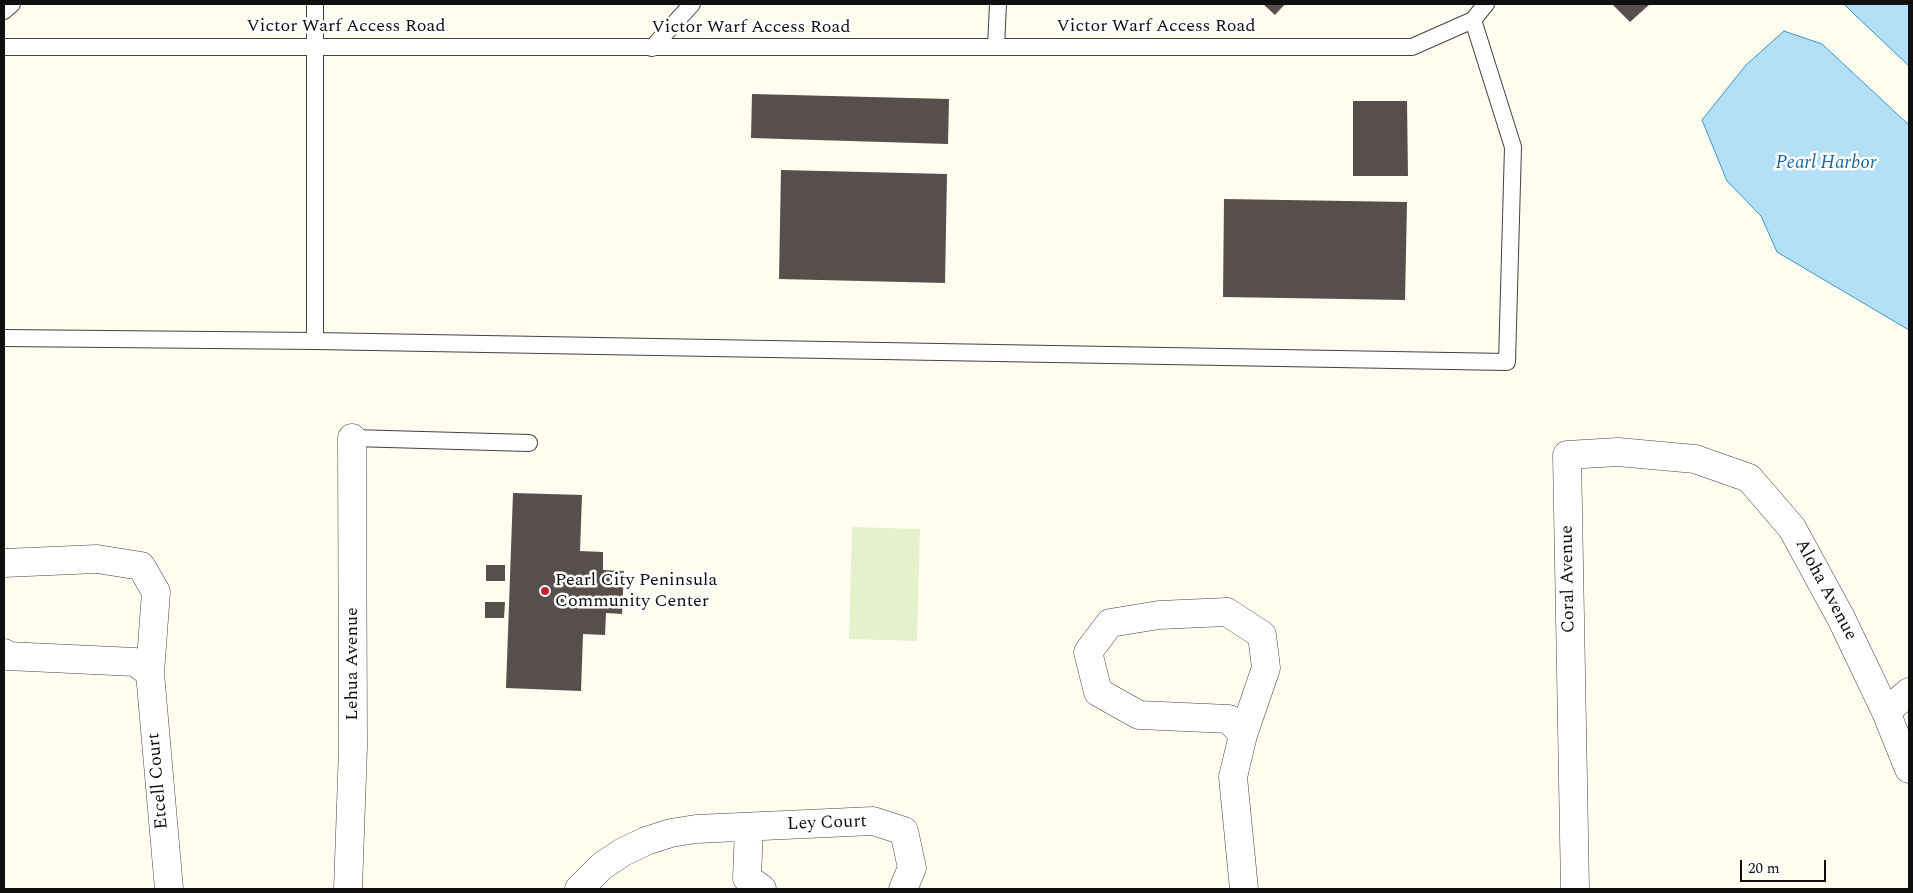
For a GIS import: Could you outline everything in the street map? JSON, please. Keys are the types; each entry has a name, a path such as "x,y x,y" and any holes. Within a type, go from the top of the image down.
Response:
{"street":[{"name":"Lehua Avenue","path":"348,889 353,748 352,438"},
{"name":"Coral Avenue","path":"1575,889 1567,455 1618,452 1695,458 1750,478"},
{"name":"Aloha Avenue","path":"1750,478 1792,528 1842,618 1886,712 1909,769"},
{"name":"Etcell Court","path":"4,563 97,559 141,566 156,592 150,673 169,889"},
{"path":"1242,736 1229,719 1139,716 1098,692 1088,652 1110,623 1159,615 1227,612 1262,635 1266,668 1242,736 1233,777 1244,889"},
{"path":"4,653 7,656 135,662 150,673"},
{"path":"1886,712 1909,692"},
{"name":"Ley Court","path":"579,889 602,866 646,841 696,828 873,821 904,831 912,868 903,889"},
{"path":"749,827 747,878 762,889"}],"lane":[{"path":"4,11 12,4"},
{"path":"314,4 315,341"},
{"path":"652,48 692,4"},
{"path":"996,47 998,4"},
{"name":"Victor Warf Access Road","path":"4,47 1412,46 1473,20 1486,4"},
{"path":"4,338 315,341 1507,362 1513,147 1473,20"},
{"path":"352,438 529,443"}],"green space":[{"path":"852,527 920,529 917,641 849,639"}],"water":[{"path":"1844,4 1909,4 1909,66 1854,14"},
{"name":"Pearl Harbor","path":"1784,31 1822,44 1909,125 1909,330 1777,252 1761,216 1727,181 1702,120 1746,65"}],"building":[{"path":"1263,4 1285,4 1275,15"},
{"path":"1612,4 1650,4 1630,22"},
{"path":"752,94 949,99 948,144 751,138"},
{"path":"1353,101 1407,101 1408,176 1353,176"},
{"path":"781,170 947,174 945,283 779,279"},
{"path":"1224,199 1407,202 1405,300 1223,297"},
{"name":"Pearl City Peninsula Community Center","path":"513,493 582,495 580,551 603,552 603,570 624,571 622,614 606,613 605,635 583,634 581,691 506,688"},
{"path":"486,565 505,565 505,581 486,581"},
{"path":"485,602 505,602 504,618 485,618"}],"place":[{"name":"Pearl City Peninsula Community Center","path":"545,591"}]}
